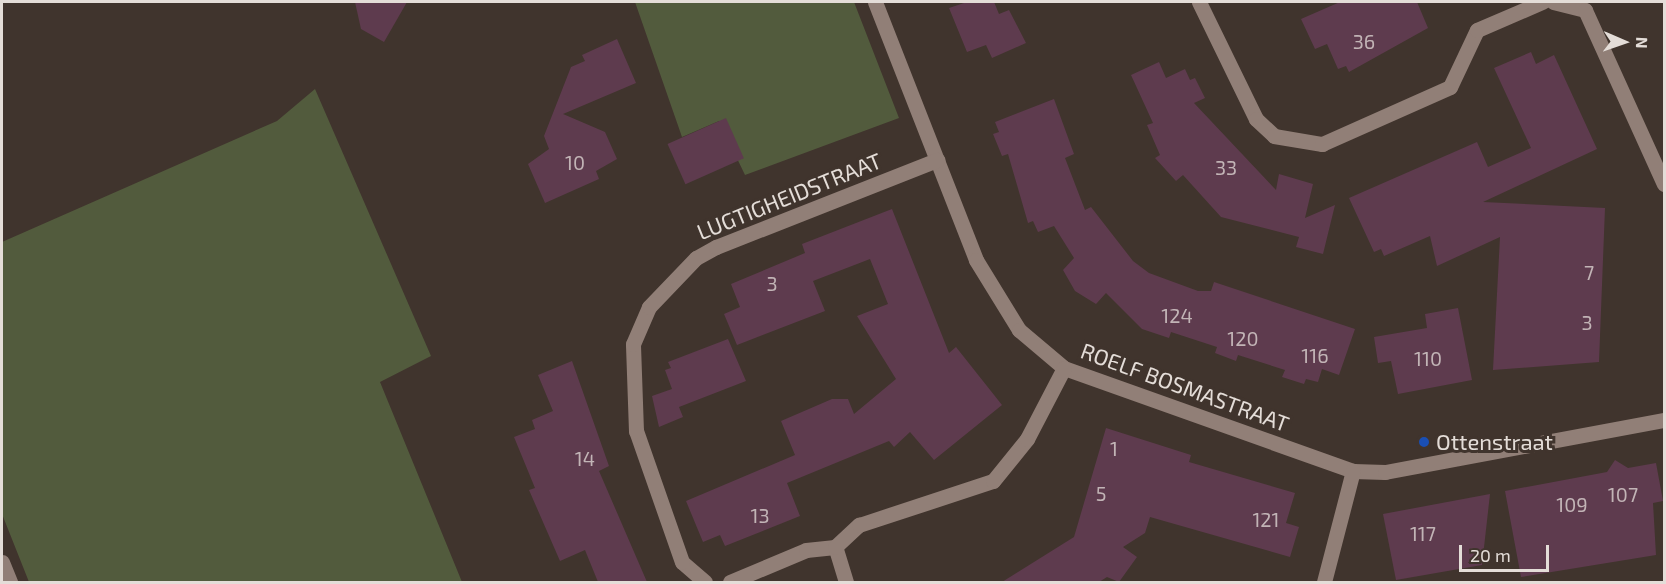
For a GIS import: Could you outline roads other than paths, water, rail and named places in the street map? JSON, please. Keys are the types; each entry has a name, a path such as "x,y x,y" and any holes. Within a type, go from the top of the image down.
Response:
{"street":[{"name":"ROELF BOSMASTRAAT","path":"875,2 937,160 997,301 1019,330 1064,368 1353,471 1386,472 1665,420"},
{"path":"1199,2 1256,119 1274,136 1322,144 1450,87 1477,30 1542,2"},
{"path":"1553,2 1585,10 1665,184"},
{"name":"LUGTIGHEIDSTRAAT","path":"705,582 682,562 636,432 633,344 649,308 696,258 716,247 937,160"},
{"path":"730,582 806,550 835,547 859,525 993,481 1027,439 1064,368"},
{"path":"1324,582 1353,471"},
{"path":"835,547 846,582"},
{"path":"2,561 10,582"}],"place":[{"name":"Ottenstraat","path":"1424,442"}]}
